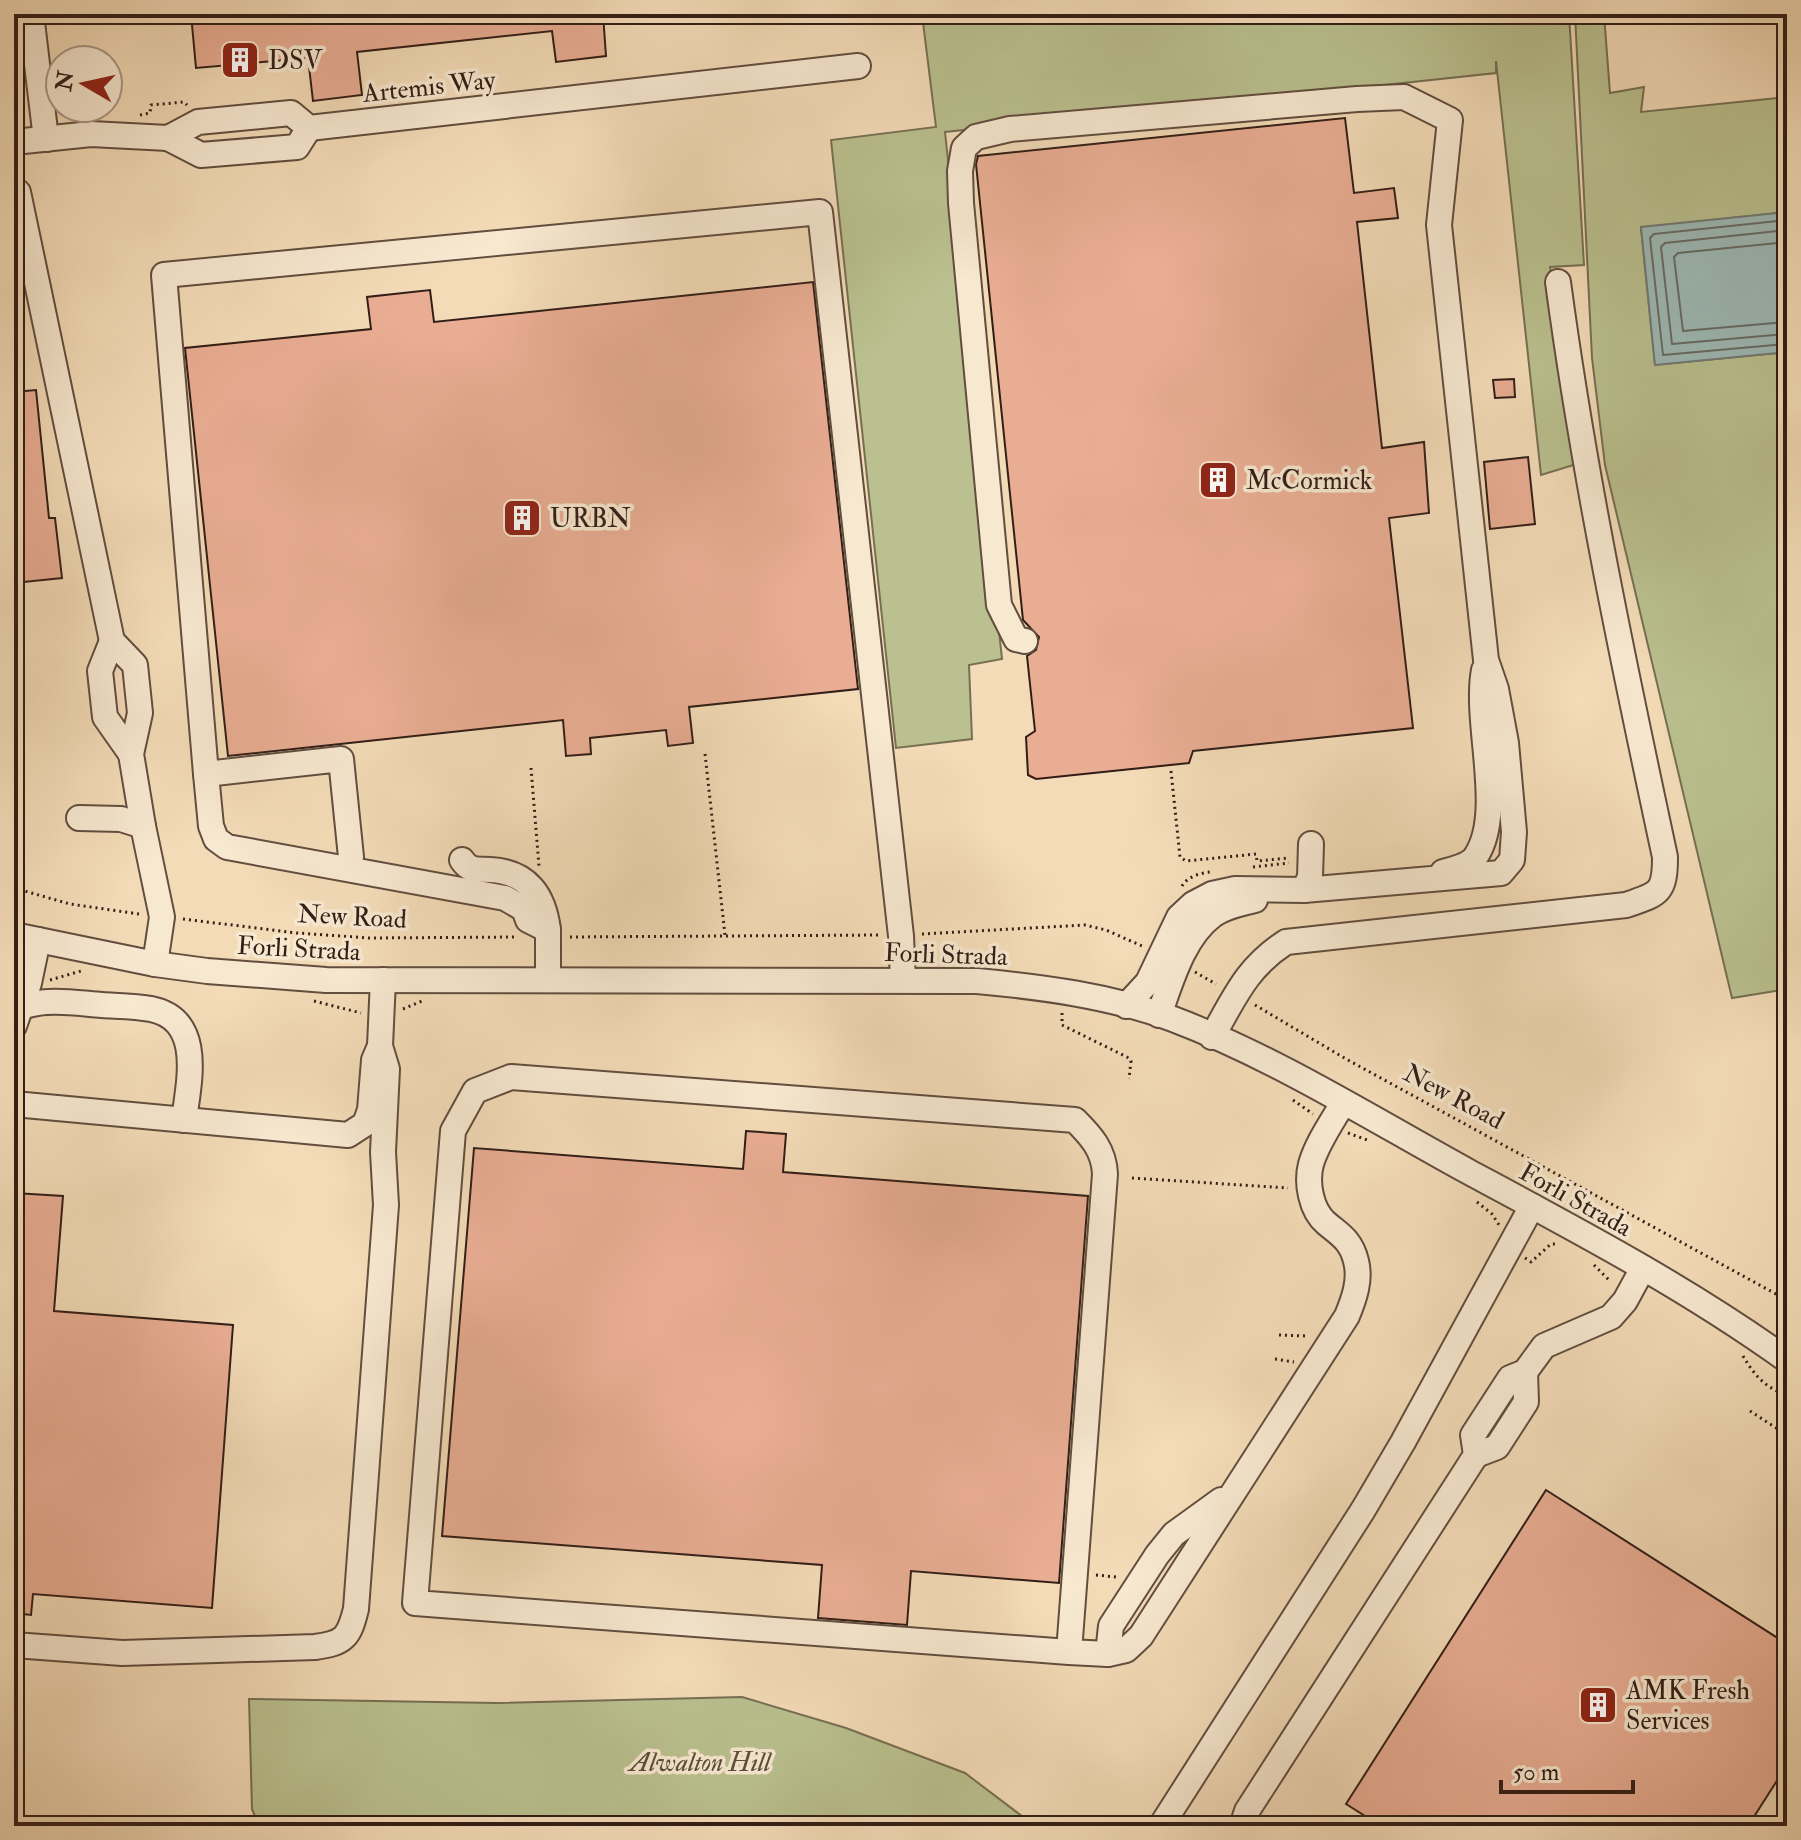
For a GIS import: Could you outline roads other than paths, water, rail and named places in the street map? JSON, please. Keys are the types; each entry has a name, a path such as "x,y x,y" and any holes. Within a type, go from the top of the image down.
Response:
{"street":[{"path":"14,142 46,139 31,14"},
{"name":"Artemis Way","path":"46,139 91,134 168,138 201,155 297,147 309,128 858,66"},
{"path":"1025,641 1016,639 999,605 961,203 960,171 964,148 976,137 1010,129 1325,101 1404,97 1450,120 1439,225 1486,660 1496,689 1506,743 1514,832 1512,860 1501,873 1304,890 1229,906 1212,916 1187,947 1159,1015"},
{"path":"14,192 18,192 112,641 135,665 140,713 131,754 162,917 155,964"},
{"path":"545,935 528,920 524,909 491,893 227,847 216,839 211,826 206,774 164,275 820,212 903,980"},
{"path":"1212,1037 1236,994 1263,957 1286,942 1626,905 1661,890 1665,857 1605,576 1558,282"},
{"path":"112,641 100,671 105,717 131,754"},
{"path":"1421,878 1460,868 1475,858 1488,826 1480,692 1486,660"},
{"path":"206,774 341,759 351,857"},
{"path":"79,818 121,819 143,826"},
{"path":"1304,890 1310,877 1311,844"},
{"path":"462,860 467,867 475,870 506,872 525,881 542,901 548,980"},
{"path":"1126,1006 1148,982 1179,917 1193,904 1212,894 1235,889 1304,890"},
{"name":"Forli Strada","path":"14,935 155,964 326,980 977,981 1024,986 1126,1006 1159,1015 1260,1058 1643,1268 1716,1310 1787,1360"},
{"path":"18,1017 38,940"},
{"path":"14,1645 122,1653 315,1647 337,1644 350,1631 356,1609 386,1205 384,1122 387,1069 380,1046 383,980"},
{"path":"18,1017 33,1003 58,1002 152,1009 174,1017 188,1040 190,1074 184,1120"},
{"path":"348,1135 365,1124 370,1110 374,1060 380,1046"},
{"path":"1069,1652 1105,1174 1104,1160 1088,1132 1075,1120 511,1077 475,1091 453,1131 415,1603 1069,1652 1108,1654 1111,1626 1157,1555 1174,1534 1221,1499 1230,1497 1347,1316 1355,1294 1356,1262 1339,1230 1325,1222 1314,1204 1309,1185 1311,1164 1343,1103"},
{"path":"14,1104 368,1138 384,1122"},
{"path":"1161,1826 1371,1497 1532,1206"},
{"path":"1242,1826 1247,1811 1476,1455 1497,1447 1526,1402 1525,1372 1544,1346 1611,1317 1625,1301 1643,1268"}],"water":[{"path":"1787,212 1787,352 1655,365 1641,227"}],"place":[{"name":"DSV","path":"240,60"},
{"name":"McCormick","path":"1218,480"},
{"name":"URBN","path":"522,518"},
{"name":"AMK Fresh Services","path":"1598,1705"}],"park label":[{"name":"Alwalton Hill","path":"700,1762"}]}
